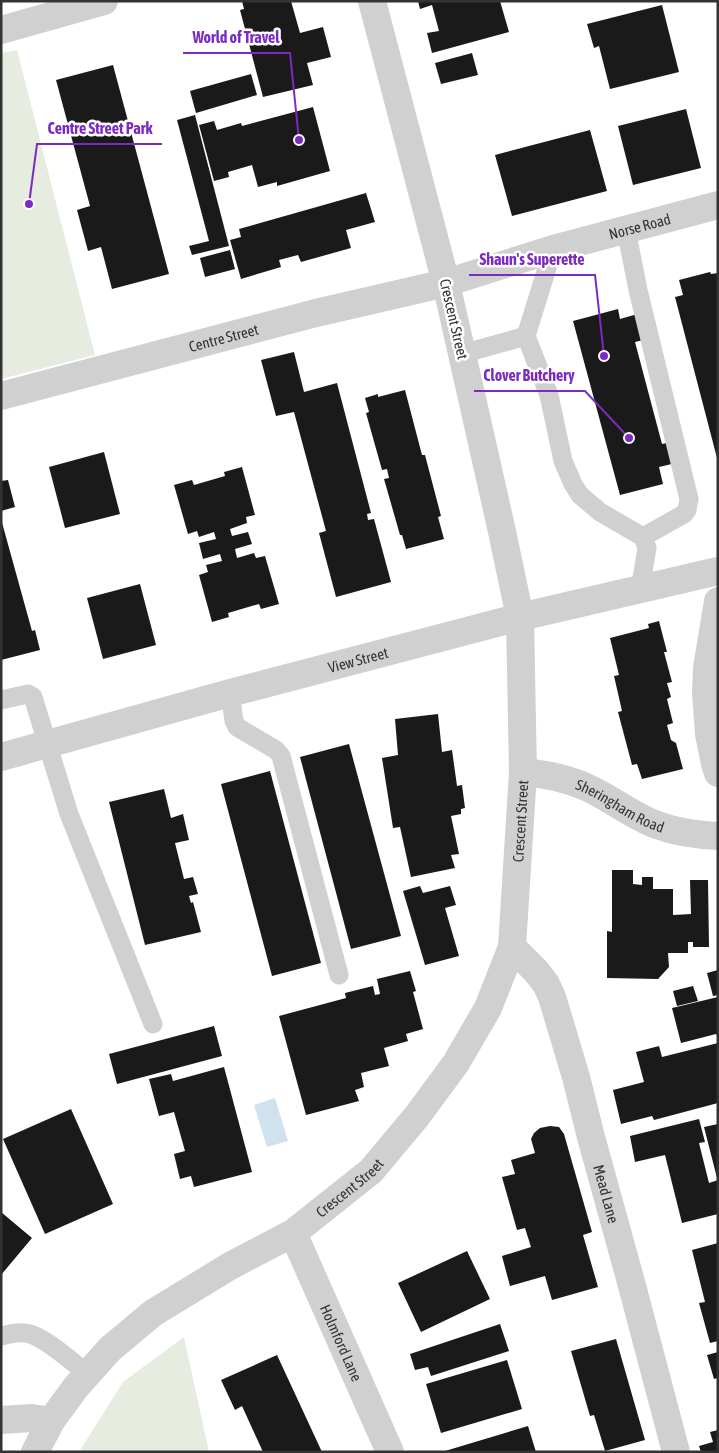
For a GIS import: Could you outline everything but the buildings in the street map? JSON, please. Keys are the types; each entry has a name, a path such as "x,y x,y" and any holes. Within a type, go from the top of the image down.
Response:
{"street":[{"path":"1,30 104,1"},
{"name":"Crescent Street","path":"35,1452 51,1421 88,1374 110,1349 153,1313 230,1266 293,1233 371,1172 417,1116 456,1063 488,1008 512,947 523,772 520,617 446,283 372,1"},
{"name":"Norse Road","path":"446,283 553,249 718,205"},
{"name":"Centre Street","path":"1,396 316,312 446,283"},
{"name":"View Street","path":"1,757 230,693 520,617 718,571"},
{"path":"718,601 707,668 706,693 709,734 718,773"},
{"name":"Sheringham Road","path":"523,772 544,774 587,787 619,806 658,825 696,834 718,836"},
{"name":"Mead Lane","path":"512,947 536,971 546,984 552,997 576,1077 590,1137 676,1452"},
{"name":"Holmford Lane","path":"293,1233 390,1452"},
{"path":"1,1420 32,1418 51,1421"}],"lane":[{"path":"626,229 641,299 690,499 684,514 643,537"},
{"path":"553,249 526,336 549,395 563,461 572,484 580,495 600,512 643,537 647,548 640,590"},
{"path":"462,354 526,336"},
{"path":"230,693 234,721 237,726 276,750 281,756 339,975"},
{"path":"1,700 28,694 34,697 69,814 153,1024"},
{"path":"1,1336 27,1333 44,1340 88,1374"}],"shaded area":[{"path":"17,50 95,355 1,379 1,53"},
{"path":"184,1337 209,1452 79,1452 123,1382"}],"water":[{"path":"275,1098 288,1141 267,1147 254,1105"}],"place":[{"name":"World of Travel","path":"299,140"},
{"name":"Centre Street Park","path":"29,204"},
{"name":"Shaun's Superette","path":"604,356"},
{"name":"Clover Butchery","path":"629,438"}]}
